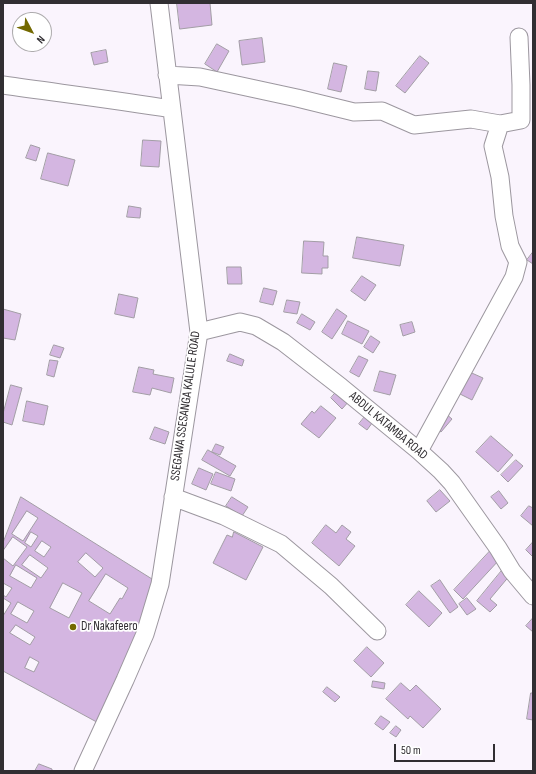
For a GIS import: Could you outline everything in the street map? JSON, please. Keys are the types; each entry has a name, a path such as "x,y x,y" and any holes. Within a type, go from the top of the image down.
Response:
{"street":[{"name":"SSEGAWA SSESANGA KALULE ROAD","path":"83,771 145,634 160,584 199,332 159,3"},
{"path":"168,75 200,77 354,112 382,111 414,125 471,119 500,124 521,120 519,37"},
{"path":"3,85 172,108"},
{"path":"419,451 514,276 518,262 510,246 504,216 500,177 492,146 500,124"},
{"name":"ABDUL KATAMBA ROAD","path":"199,332 240,322 256,326 283,342 341,387 441,471 460,493 512,571 533,596"},
{"path":"173,497 224,516 281,544 331,586 377,631"}],"building":[{"path":"177,3 210,3 212,25 180,29"},
{"path":"262,38 265,62 242,65 239,41"},
{"path":"217,44 229,51 217,72 205,64"},
{"path":"106,50 108,62 94,65 91,53"},
{"path":"420,56 429,63 405,93 396,86"},
{"path":"334,63 347,66 341,92 328,89"},
{"path":"368,71 379,72 376,91 365,89"},
{"path":"143,140 161,141 159,167 141,166"},
{"path":"31,145 40,148 36,161 26,158"},
{"path":"48,153 75,160 68,186 41,179"},
{"path":"129,206 141,208 140,218 127,217"},
{"path":"357,237 404,245 400,266 353,258"},
{"path":"304,241 324,242 323,256 328,256 328,268 322,268 322,274 302,273"},
{"path":"533,252 533,264 527,260"},
{"path":"227,267 241,267 242,284 228,284"},
{"path":"362,276 376,285 365,301 351,291"},
{"path":"264,288 277,291 273,305 260,302"},
{"path":"119,294 138,298 134,318 115,314"},
{"path":"287,300 300,302 297,314 284,312"},
{"path":"3,309 21,314 15,340 3,338"},
{"path":"337,309 347,316 332,339 322,332"},
{"path":"302,314 315,322 310,330 297,323"},
{"path":"348,321 369,331 362,344 342,334"},
{"path":"412,322 415,332 403,336 400,325"},
{"path":"371,336 380,342 373,353 364,347"},
{"path":"54,345 64,348 60,358 50,355"},
{"path":"230,354 244,360 242,366 227,361"},
{"path":"359,356 368,360 359,377 350,372"},
{"path":"50,360 58,361 54,377 47,375"},
{"path":"139,367 154,370 153,374 174,378 171,393 152,388 150,395 133,392"},
{"path":"465,370 483,378 472,400 454,391"},
{"path":"380,371 396,375 390,395 374,391"},
{"path":"11,385 22,388 12,425 3,422 3,414"},
{"path":"338,390 350,400 342,409 331,398"},
{"path":"27,401 48,406 44,425 23,421"},
{"path":"321,406 336,418 319,438 301,424 312,411 314,413"},
{"path":"445,413 452,419 441,432 434,427"},
{"path":"367,414 375,419 367,430 359,424"},
{"path":"155,427 169,432 165,444 150,439"},
{"path":"491,436 513,455 498,472 476,452"},
{"path":"216,444 224,447 220,455 212,452"},
{"path":"208,450 236,466 230,476 202,460"},
{"path":"516,460 523,466 508,482 501,475"},
{"path":"199,468 213,474 206,490 192,484"},
{"path":"216,472 235,479 231,491 211,484"},
{"path":"440,490 450,501 436,512 427,501"},
{"path":"499,491 508,503 501,509 491,497"},
{"name":"Dr Nakafeero","path":"21,497 160,584 104,726 3,671 3,543"},
{"path":"232,497 248,507 242,516 226,506"},
{"path":"529,506 533,508 533,526 521,516"},
{"path":"27,511 38,518 23,541 12,534"},
{"path":"326,525 336,533 342,525 351,532 346,539 355,546 339,566 312,543"},
{"path":"31,532 38,536 31,547 25,543"},
{"path":"234,532 263,547 246,580 213,563 227,535 232,537"},
{"path":"13,537 27,547 13,566 3,558 3,551"},
{"path":"42,541 51,547 44,557 35,551"},
{"path":"533,542 533,557 526,550"},
{"path":"491,550 500,559 463,599 454,590"},
{"path":"86,553 103,568 95,577 78,562"},
{"path":"30,555 48,568 41,578 22,565"},
{"path":"16,565 37,578 31,588 10,576"},
{"path":"504,568 511,574 490,599 497,605 490,612 477,601"},
{"path":"106,574 128,588 122,599 120,598 110,614 89,601"},
{"path":"440,580 458,607 450,613 431,586"},
{"path":"3,583 12,588 6,597 3,595"},
{"path":"63,583 82,593 69,618 50,608"},
{"path":"419,591 442,613 429,627 406,605"},
{"path":"3,598 11,603 3,616"},
{"path":"467,598 476,609 467,615 459,604"},
{"path":"18,602 34,611 27,623 11,614"},
{"path":"533,618 533,632 526,626"},
{"path":"16,625 35,637 30,645 10,633"},
{"path":"367,647 384,663 371,677 354,661"},
{"path":"30,657 39,662 34,672 25,668"},
{"path":"373,681 385,683 384,689 372,687"},
{"path":"401,683 410,691 416,685 441,709 423,728 410,716 408,719 386,699"},
{"path":"327,687 340,697 335,702 323,692"},
{"path":"531,693 533,693 533,720 527,719"},
{"path":"381,716 390,722 383,730 375,724"},
{"path":"396,726 401,730 396,737 390,733"},
{"path":"39,764 52,769 52,771 35,771"}],"place":[{"name":"Dr Nakafeero","path":"73,627"}]}
